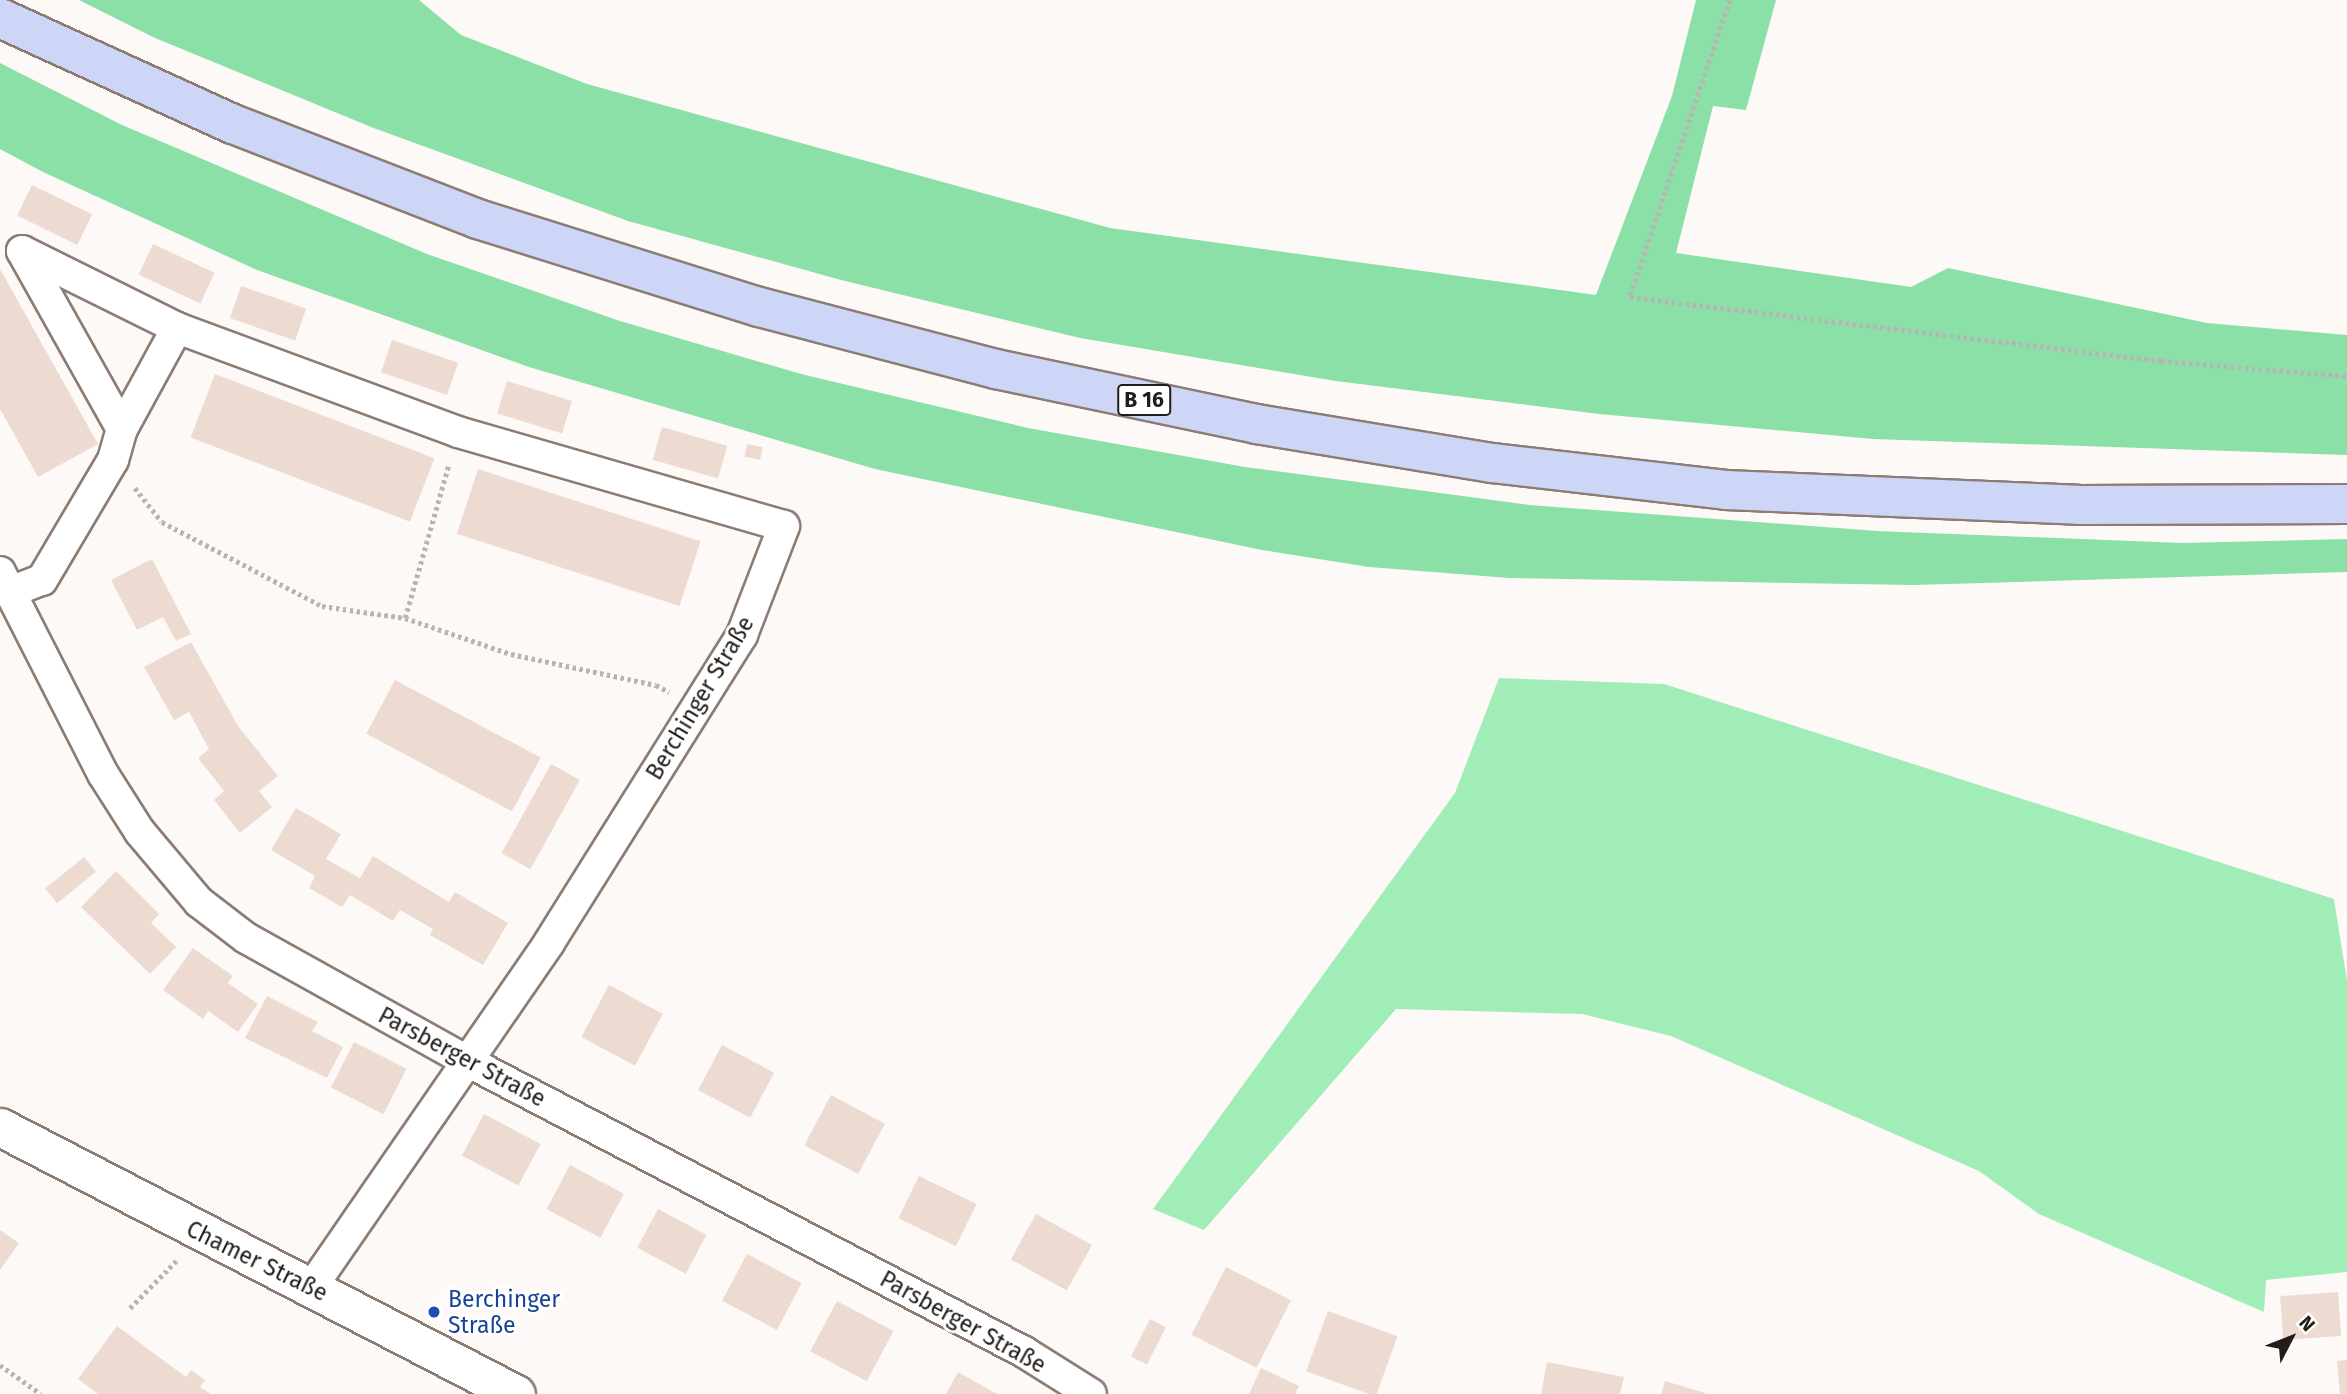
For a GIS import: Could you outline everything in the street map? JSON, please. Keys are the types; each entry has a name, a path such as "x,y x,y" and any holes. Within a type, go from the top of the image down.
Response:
{"highway":[{"name":"B 16","path":"0,18 233,124 478,219 759,307 996,369 1257,424 1493,463 1726,490 2039,504 2347,504"}],"street":[{"name":"Berchinger Straße","path":"122,429 22,251 177,328 458,432 784,526 743,635 549,943 465,1060 312,1286"},
{"path":"5,582 42,580 113,460 122,429 177,328"},
{"name":"Parsberger Straße","path":"5,582 103,774 140,832 199,902 246,938 465,1060 1012,1346 1076,1391"},
{"name":"Chamer Straße","path":"0,1127 200,1235 312,1286 516,1394"}],"path":[{"path":"1730,0 1630,297 2161,361 2347,376"},
{"path":"405,618 458,432"},
{"path":"113,460 162,522 322,606 405,618 511,654 656,685 697,708"},
{"path":"130,1308 200,1235"},
{"path":"0,1365 41,1394"}],"green space":[{"path":"79,0 419,0 461,35 587,84 1110,228 1596,295 1672,96 1696,0 1776,0 1746,110 1713,106 1676,253 1911,287 1948,268 2207,323 2347,335 2347,455 1873,439 1599,414 1336,381 1080,338 841,280 628,221 371,127 155,38"},
{"path":"0,63 122,125 427,254 620,321 801,374 1028,428 1245,467 1529,505 1877,531 2182,543 2347,539 2347,572 1914,585 1509,578 1369,567 1262,550 875,469 529,367 257,270 43,172 0,149"},
{"path":"1499,678 1664,684 2334,899 2347,981 2347,1272 2266,1280 2264,1312 2039,1214 1979,1171 1671,1036 1582,1014 1396,1009 1204,1230 1153,1209 1455,793"}],"building":[{"path":"32,185 92,214 77,245 17,216"},
{"path":"153,244 215,273 200,304 139,275"},
{"path":"0,269 98,444 38,477 0,409"},
{"path":"241,286 306,308 295,341 230,318"},
{"path":"392,340 458,363 447,395 381,372"},
{"path":"215,374 434,458 410,522 191,437"},
{"path":"507,381 572,401 562,433 497,414"},
{"path":"662,427 727,446 718,478 653,460"},
{"path":"747,444 763,447 760,460 745,457"},
{"path":"478,469 701,541 680,606 457,534"},
{"path":"152,559 191,634 176,641 163,617 137,630 111,580"},
{"path":"191,642 238,726 278,776 259,791 272,807 240,833 214,800 224,791 198,758 209,749 189,712 174,720 144,667"},
{"path":"395,680 541,757 512,811 366,734"},
{"path":"551,764 580,780 530,869 502,853"},
{"path":"296,808 341,834 326,859 360,878 373,856 449,902 455,892 508,923 483,965 430,935 433,929 400,910 393,921 350,895 342,907 309,888 315,876 271,850"},
{"path":"84,857 96,872 57,903 45,888"},
{"path":"116,871 159,914 151,923 176,947 150,974 81,907"},
{"path":"193,948 233,976 228,983 258,1004 238,1032 208,1011 203,1019 163,990"},
{"path":"609,985 663,1014 635,1066 581,1037"},
{"path":"267,996 318,1022 312,1031 343,1047 327,1078 245,1038"},
{"path":"354,1042 407,1069 383,1114 331,1087"},
{"path":"722,1045 774,1073 750,1118 698,1090"},
{"path":"831,1095 885,1124 858,1174 804,1145"},
{"path":"484,1114 541,1144 518,1186 462,1155"},
{"path":"570,1165 624,1194 600,1238 547,1209"},
{"path":"919,1176 977,1204 956,1246 898,1218"},
{"path":"658,1209 707,1235 686,1274 637,1248"},
{"path":"1036,1214 1092,1245 1067,1291 1011,1259"},
{"path":"0,1230 19,1243 0,1270"},
{"path":"747,1254 802,1283 777,1330 722,1301"},
{"path":"1226,1267 1291,1300 1257,1368 1191,1335"},
{"path":"2338,1292 2341,1336 2283,1340 2280,1296"},
{"path":"837,1301 894,1331 867,1381 810,1351"},
{"path":"1328,1311 1398,1336 1377,1394 1369,1394 1306,1371"},
{"path":"1150,1319 1166,1327 1147,1365 1131,1356"},
{"path":"117,1326 186,1377 191,1370 205,1380 200,1387 211,1394 98,1394 78,1379"},
{"path":"2347,1360 2347,1394 2340,1394 2337,1361"},
{"path":"1547,1362 1624,1377 1620,1394 1541,1394"},
{"path":"1261,1368 1299,1386 1295,1394 1249,1394"},
{"path":"958,1372 997,1394 946,1394"},
{"path":"1665,1381 1705,1393 1705,1394 1661,1394"}],"place":[{"name":"Berchinger Straße","path":"434,1312"}]}
